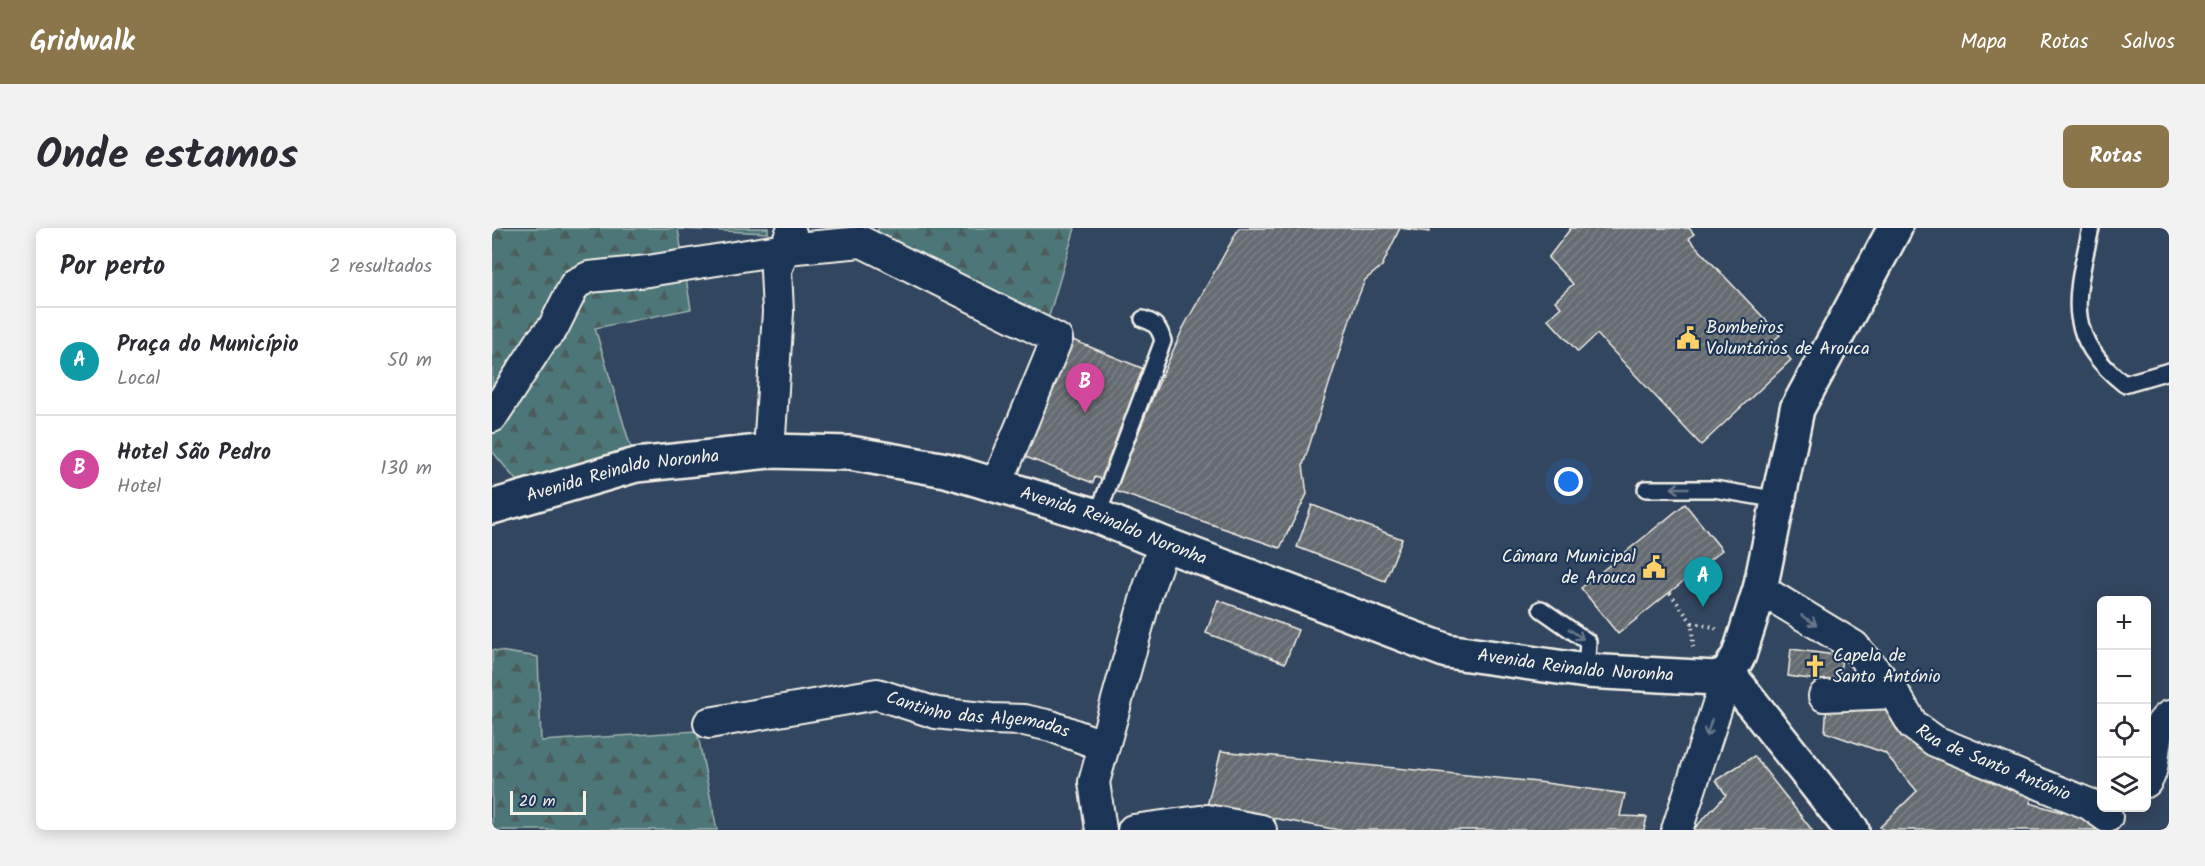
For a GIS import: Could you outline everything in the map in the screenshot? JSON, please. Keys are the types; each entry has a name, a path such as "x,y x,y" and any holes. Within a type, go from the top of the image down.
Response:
{"main road":[{"path":"1852,830 1728,673 1739,655 1760,589 1797,409 1895,228"},
{"name":"Avenida Reinaldo Noronha","path":"493,502 636,465 769,452 850,453 946,470 1097,516 1164,544 1447,651 1586,671 1716,678 1728,673"}],"street":[{"path":"769,452 778,312 776,270 789,238"},
{"path":"492,417 542,340 553,328 575,284 590,278 648,271 789,238 862,242 1057,339 996,486"},
{"path":"1101,830 1094,782 1147,593 1164,544"},
{"name":"Rua de Santo António","path":"1760,589 1854,646 1894,693 1912,726 1935,741 2089,804 2112,818"},
{"path":"1677,830 1728,673"},
{"path":"1824,696 1894,693"},
{"name":"Cantinho das Algemadas","path":"709,723 877,694 936,713 965,718 1024,720 1051,726 1104,746"},
{"path":"2151,775 2156,740 2162,721 2169,716"},
{"path":"1133,830 1207,820 1261,830"}],"lane":[{"path":"2091,228 2078,292 2079,323 2089,348 2124,384 2169,371"},
{"path":"1097,516 1163,341 1160,329 1152,322 1143,319"},
{"path":"1646,489 1714,489 1779,500"},
{"path":"1541,609 1588,642 1586,671"}],"path":[{"path":"1670,593 1692,623 1692,645"},
{"path":"1692,623 1714,627"}],"green space":[{"path":"492,228 768,228 768,233 678,229 691,309 595,328 636,465 529,496 492,451"},
{"path":"878,228 1075,228 1047,323 877,240"},
{"path":"492,650 538,657 541,741 697,731 717,830 492,830"}],"building":[{"path":"1239,228 1400,228 1382,266 1365,280 1353,310 1303,465 1307,494 1280,548 1115,491 1183,328"},
{"path":"1400,228 1430,228 1429,232"},
{"name":"Bombeiros Voluntários de Arouca","path":"1571,228 1689,228 1694,234 1689,239 1780,335 1773,341 1791,360 1701,445 1597,334 1578,352 1548,319 1561,307 1555,301 1573,284 1548,258"},
{"path":"1068,338 1144,369 1107,481 1095,477 1093,483 1023,456"},
{"name":"Câmara Municipal de Arouca","path":"1685,504 1722,550 1618,634 1581,588"},
{"path":"1312,505 1402,539 1385,581 1297,547"},
{"path":"1218,600 1298,630 1285,663 1206,633"},
{"name":"Capela de Santo António","path":"1791,649 1842,656 1839,683 1788,676"},
{"path":"1890,700 2033,790 2030,803 2062,812 2065,801 2098,818 2099,830 1883,830 1880,827 1917,791 1885,753 1825,732 1827,704"},
{"path":"1221,751 1538,782 1625,794 1620,816 1647,817 1644,830 1339,830 1207,806"},
{"path":"1754,756 1812,830 1693,830 1726,795 1716,780"}],"place":[{"name":"Bombeiros Voluntários de Arouca","path":"1688,338"},
{"name":"Hotel São Pedro","path":"1085,413"},
{"name":"Câmara Municipal de Arouca","path":"1654,567"},
{"name":"Praça do Município","path":"1703,607"},
{"name":"Capela de Santo António","path":"1815,666"}]}
